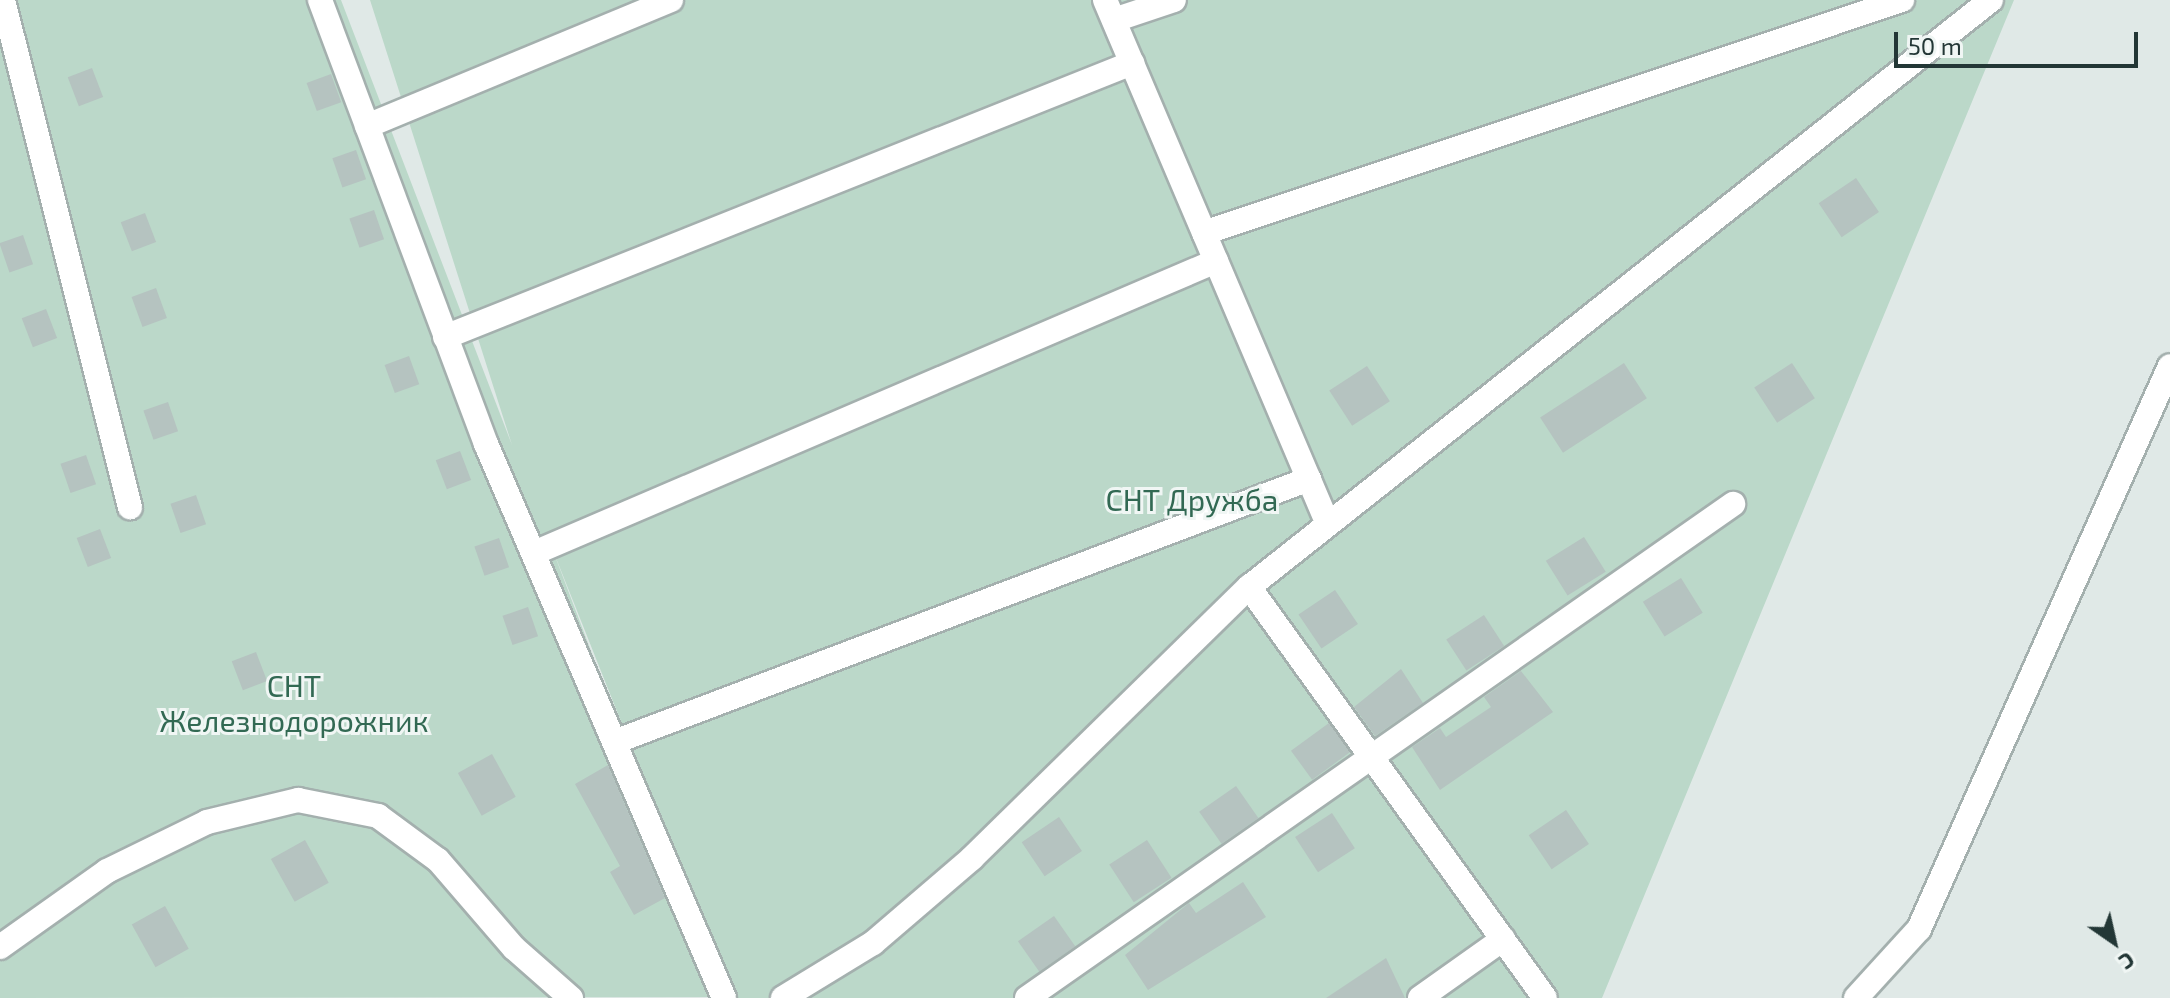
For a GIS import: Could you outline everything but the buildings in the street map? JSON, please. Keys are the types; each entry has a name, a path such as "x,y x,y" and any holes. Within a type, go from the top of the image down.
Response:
{"street":[{"path":"3,0 130,507"},
{"path":"320,0 445,337 724,998"},
{"path":"367,126 671,0"},
{"path":"1174,0 1109,10 1327,522"},
{"path":"1204,233 1902,0"},
{"path":"783,998 873,943 972,858 1249,587 1327,522 1991,0"},
{"path":"445,337 1132,63"},
{"path":"534,553 1216,261"},
{"path":"1856,998 1919,929 2170,366"},
{"path":"617,741 1309,479"},
{"path":"1027,998 1733,504"},
{"path":"1249,587 1545,998"},
{"path":"0,947 107,871 207,822 298,800 378,816 438,860 514,948 571,998"},
{"path":"1420,998 1503,939"}],"green space":[{"name":"СНТ Дружба","path":"0,0 341,0 512,445 370,0 2014,0 1602,998 731,998 552,548 722,997 0,998"}],"park label":[{"name":"СНТ Железнодорожник","path":"294,702"}]}
